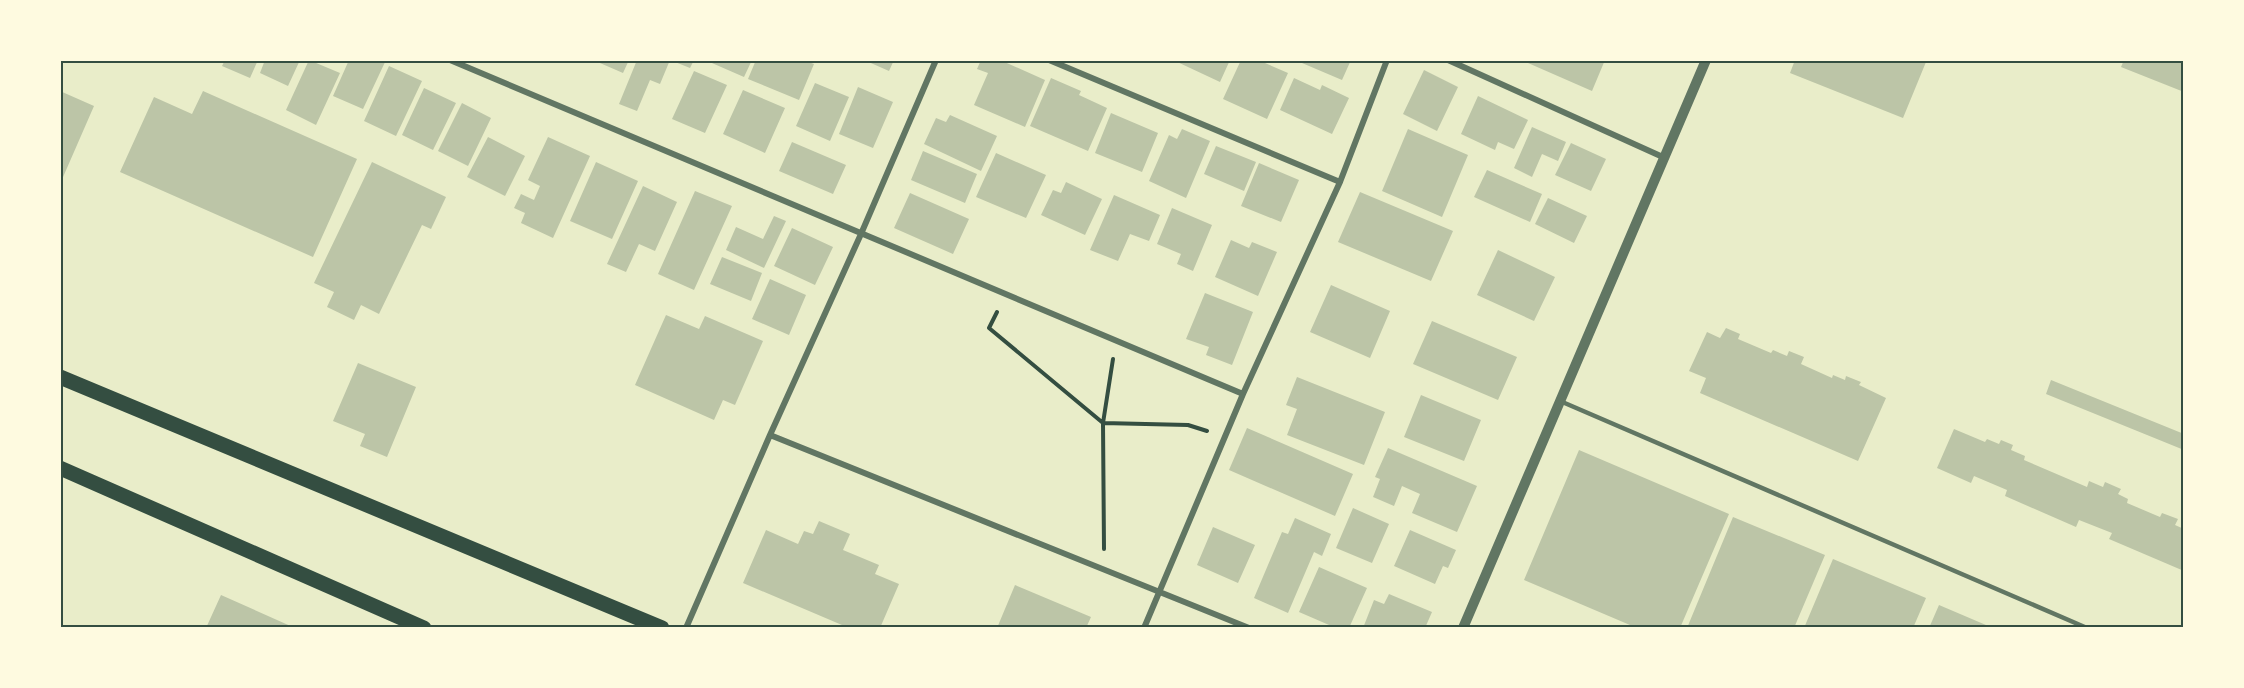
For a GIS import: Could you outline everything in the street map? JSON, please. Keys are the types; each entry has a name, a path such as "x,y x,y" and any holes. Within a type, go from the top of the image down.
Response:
{"main road":[{"path":"60,377 662,628"},
{"path":"60,468 424,628"}],"street":[{"path":"450,60 1243,394"},
{"path":"686,628 936,60"},
{"path":"1049,60 1340,182"},
{"path":"1144,628 1243,394 1340,182 1387,60"},
{"path":"1449,60 1665,158"},
{"path":"1463,628 1706,60"},
{"path":"770,435 1249,628"}],"lane":[{"path":"1560,401 2087,628"}],"path":[{"path":"1007,295 989,328 1103,423 1188,425 1226,436"},
{"path":"1104,550 1103,423 1115,340"}],"building":[{"path":"225,60 258,60 250,78 222,66"},
{"path":"265,60 300,60 288,86 260,73"},
{"path":"309,60 340,73 316,125 286,110"},
{"path":"349,60 386,60 363,109 333,96"},
{"path":"593,60 629,60 623,73"},
{"path":"637,60 670,60 660,84 650,80 637,111 619,104"},
{"path":"670,60 694,60 690,68"},
{"path":"705,60 752,60 744,77"},
{"path":"756,60 803,60 814,64 799,100 748,79"},
{"path":"864,60 894,60 889,71"},
{"path":"981,60 1000,60 1045,80 1025,127 974,105 988,73 977,69"},
{"path":"1173,60 1230,60 1220,82"},
{"path":"1241,60 1258,60 1288,73 1267,119 1223,99"},
{"path":"1303,60 1351,60 1342,80 1302,63"},
{"path":"1521,60 1605,60 1592,91"},
{"path":"1795,60 1920,60 1926,62 1903,118 1790,73"},
{"path":"2124,60 2184,60 2184,92 2121,67"},
{"path":"389,66 422,81 396,136 364,121"},
{"path":"1424,70 1458,87 1437,131 1403,114"},
{"path":"694,71 727,85 705,133 672,119"},
{"path":"1051,78 1081,91 1079,95 1107,108 1088,151 1030,126"},
{"path":"1294,78 1320,90 1322,85 1349,98 1332,134 1280,110"},
{"path":"815,83 849,97 830,141 796,126"},
{"path":"858,87 893,102 873,148 839,134"},
{"path":"424,88 456,103 433,150 402,135"},
{"path":"743,90 785,108 765,153 723,134"},
{"path":"60,91 94,106 60,184"},
{"path":"203,91 357,159 313,257 120,172 154,97 192,114"},
{"path":"1478,96 1528,120 1514,149 1498,142 1495,150 1461,134"},
{"path":"462,103 491,118 468,166 438,151"},
{"path":"1111,113 1158,133 1142,172 1095,153"},
{"path":"950,115 997,136 981,171 924,144 936,118 946,122"},
{"path":"1532,127 1566,142 1558,161 1542,154 1532,177 1514,168"},
{"path":"1182,129 1210,141 1186,198 1149,181 1169,135 1177,139"},
{"path":"1408,129 1468,155 1442,217 1382,191"},
{"path":"488,137 525,156 505,196 467,177"},
{"path":"548,137 590,156 553,238 521,223 525,213 514,208 521,194 534,200 540,186 528,180"},
{"path":"792,142 846,165 833,194 779,171"},
{"path":"1571,143 1606,159 1591,191 1555,175"},
{"path":"1216,146 1256,162 1244,191 1204,174"},
{"path":"923,151 977,174 965,203 911,180"},
{"path":"996,153 1046,175 1026,218 976,197"},
{"path":"372,162 446,197 431,229 422,225 379,314 361,305 354,320 327,307 334,292 314,283"},
{"path":"596,162 638,181 612,239 570,221"},
{"path":"1259,163 1299,180 1281,222 1241,206"},
{"path":"1487,170 1542,194 1530,222 1474,197"},
{"path":"1066,182 1102,199 1085,235 1041,215 1053,190 1061,193"},
{"path":"643,186 677,202 655,251 639,244 626,272 607,264"},
{"path":"695,191 732,206 694,290 658,274"},
{"path":"1360,192 1453,231 1431,281 1338,242"},
{"path":"910,193 969,219 953,254 894,228"},
{"path":"1114,195 1160,215 1149,241 1130,234 1118,261 1090,250"},
{"path":"1548,198 1587,216 1574,243 1535,224"},
{"path":"1172,208 1212,225 1193,271 1177,264 1181,254 1157,244"},
{"path":"774,216 786,221 764,268 726,250 736,227 763,239"},
{"path":"792,228 833,247 815,285 774,266"},
{"path":"1231,240 1249,248 1252,242 1277,252 1258,296 1215,277"},
{"path":"1498,250 1555,277 1534,321 1477,295"},
{"path":"722,257 762,273 751,301 710,284"},
{"path":"770,279 806,295 789,335 752,319"},
{"path":"1331,285 1390,311 1370,358 1310,332"},
{"path":"1205,293 1253,312 1232,365 1206,355 1209,347 1186,339"},
{"path":"666,315 699,329 705,316 763,341 735,405 723,400 714,420 635,385"},
{"path":"1432,321 1517,357 1498,400 1413,364"},
{"path":"1726,328 1740,334 1738,339 1771,353 1773,350 1787,356 1789,351 1804,357 1801,364 1832,378 1833,375 1845,380 1846,376 1861,382 1859,385 1886,398 1858,461 1700,393 1706,378 1689,371 1707,332 1720,338"},
{"path":"358,363 416,387 387,457 360,446 365,434 333,421"},
{"path":"1297,377 1385,412 1364,465 1287,435 1297,409 1286,405"},
{"path":"2051,380 2184,434 2184,450 2046,394"},
{"path":"1421,395 1481,420 1464,461 1404,437"},
{"path":"1247,428 1353,474 1335,516 1229,470"},
{"path":"1954,429 1985,442 1987,439 1999,444 2001,440 2013,445 2011,450 2025,456 2024,460 2087,487 2089,481 2103,487 2105,482 2121,489 2118,494 2128,499 2127,503 2160,517 2162,513 2178,519 2175,525 2184,529 2184,571 2109,539 2112,533 2079,520 2076,527 2005,496 2007,490 1974,476 1971,483 1937,468"},
{"path":"1388,448 1477,486 1457,532 1412,513 1420,494 1402,486 1394,506 1373,497 1380,479 1375,477"},
{"path":"1579,450 1729,514 1680,628 1637,628 1524,580"},
{"path":"1353,508 1389,524 1372,563 1336,548"},
{"path":"1733,517 1825,555 1794,628 1687,628"},
{"path":"1295,518 1331,534 1322,556 1314,552 1288,613 1254,598 1282,532 1288,534"},
{"path":"819,521 850,534 843,550 879,565 875,574 899,584 880,628 849,628 743,583 766,530 798,544 804,531 813,534"},
{"path":"1213,527 1255,545 1238,583 1197,565"},
{"path":"1410,530 1456,550 1448,568 1443,566 1435,584 1394,566"},
{"path":"1833,559 1926,598 1913,628 1804,628"},
{"path":"1319,567 1367,588 1349,628 1336,628 1299,612"},
{"path":"1015,585 1091,617 1086,628 997,628"},
{"path":"1389,594 1432,612 1425,628 1363,628 1374,600 1384,604"},
{"path":"221,595 295,628 206,628"},
{"path":"1939,605 1993,628 1929,628"}]}
